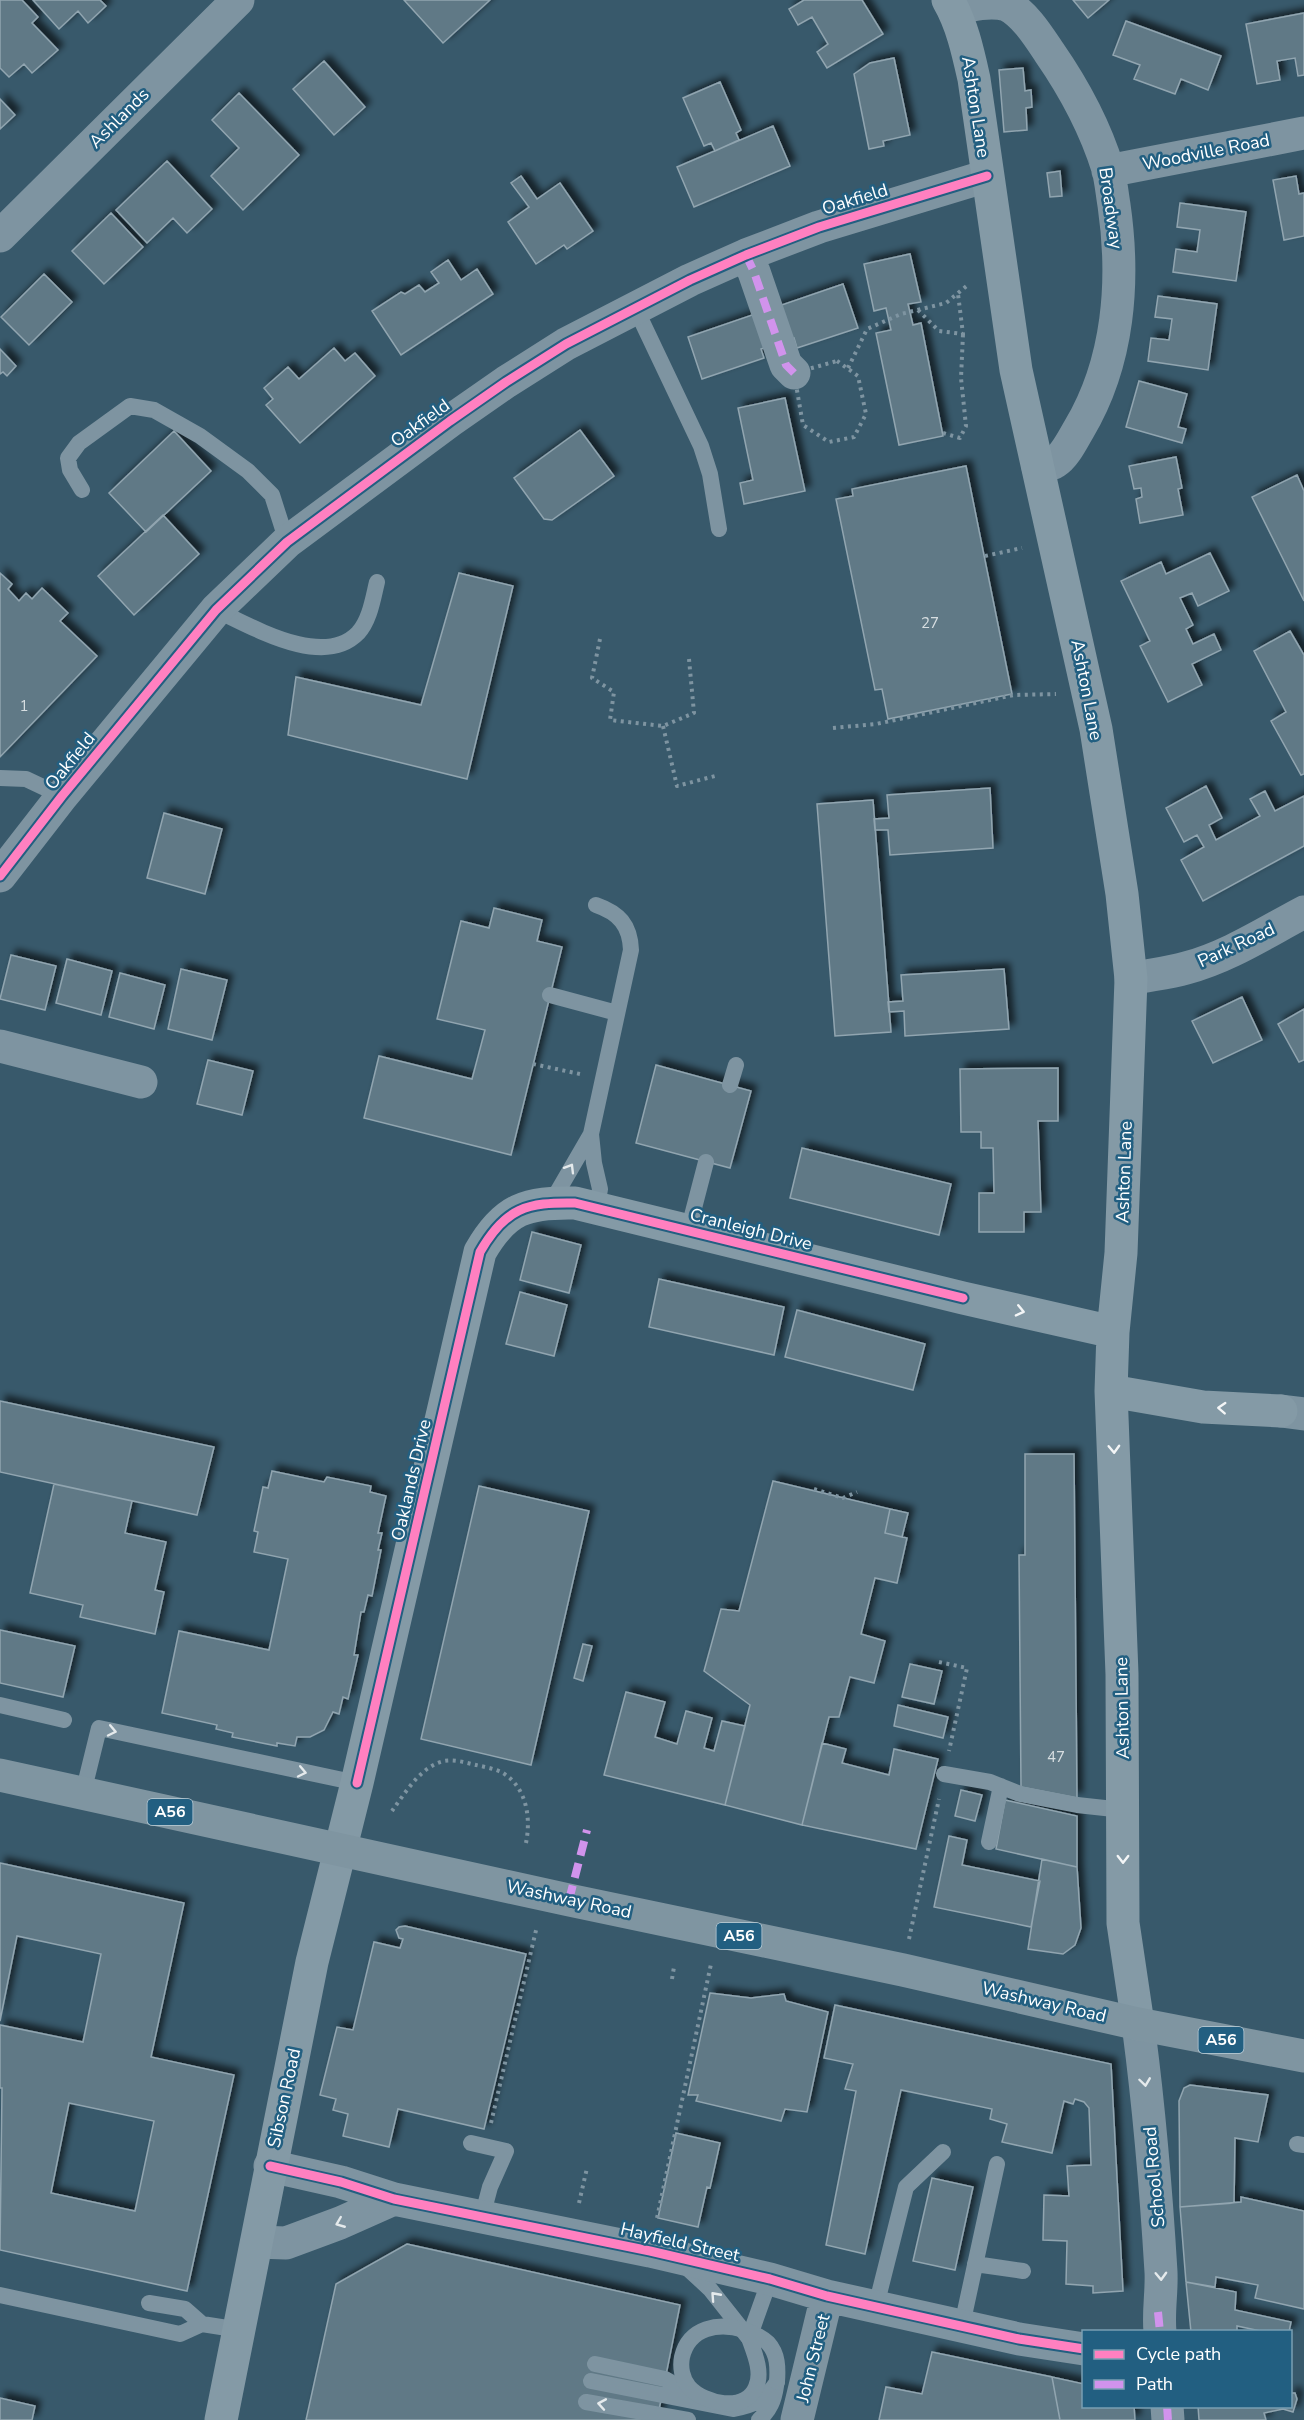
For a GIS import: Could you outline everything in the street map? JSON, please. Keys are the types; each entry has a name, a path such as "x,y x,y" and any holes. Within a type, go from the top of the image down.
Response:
{"highway":[{"name":"Washway Road","path":"0,1775 903,1970 1138,2024"},
{"name":"A56","path":"1138,2024 1304,2056"}],"main road":[{"name":"Ashton Lane","path":"951,5 966,43 974,79 1016,370 1096,729 1122,894 1131,979 1121,1253 1113,1332 1111,1391 1119,1573 1123,1923 1138,2024"},
{"name":"Cranleigh Drive","path":"540,1204 575,1203 597,1207 963,1298 1113,1332"},
{"name":"Oaklands Drive","path":"340,1849 480,1252 490,1234 502,1222 540,1204"},
{"path":"1111,1391 1203,1407 1292,1412"},
{"name":"Sibson Road","path":"221,2420 312,1962 340,1849"}],"street":[{"name":"Ashlands","path":"0,236 238,0"},
{"name":"Broadway","path":"951,5 993,2 1008,6 1021,17 1069,81 1091,124 1108,171 1116,222 1119,275 1116,327 1104,372 1088,414 1073,440 1055,462 1038,467"},
{"name":"Woodville Road","path":"1108,171 1304,134"},
{"name":"Oakfield","path":"0,876 62,796 216,610 287,542 506,382 566,344 635,307 746,255 819,227 987,176"},
{"path":"746,255 786,365 794,373"},
{"name":"Park Road","path":"1131,979 1186,968 1209,960 1231,951 1304,912"},
{"path":"0,1046 141,1082"},
{"name":"School Road","path":"1138,2024 1147,2092 1161,2275 1154,2325"},
{"name":"Hayfield Street","path":"270,2166 341,2182 394,2199 663,2255 770,2279 827,2296 1029,2341 1082,2349"},
{"path":"257,2242 286,2243 394,2199"},
{"name":"John Street","path":"797,2420 827,2296"}],"lane":[{"path":"635,307 701,446 710,474 719,529"},
{"path":"82,490 70,470 68,459 79,443 130,406 154,410 200,436 248,471 272,495 287,542"},
{"path":"216,610 279,639 302,646 342,645 359,632 369,613 377,582"},
{"path":"0,778 26,779 62,796"},
{"path":"596,906 613,911 620,917 631,937 631,950 591,1134 600,1189 597,1207"},
{"path":"550,995 617,1013"},
{"path":"730,1086 736,1065"},
{"path":"540,1204 591,1134"},
{"path":"688,1231 706,1162"},
{"path":"0,1705 64,1720"},
{"path":"83,1793 99,1728 357,1783"},
{"path":"944,1774 990,1782 1020,1794 1077,1805 1123,1810"},
{"path":"989,1842 1001,1786"},
{"path":"478,2145 506,2151 490,2187 482,2217"},
{"path":"876,2306 906,2187 943,2151"},
{"path":"962,2325 997,2164"},
{"path":"663,2255 710,2289 749,2338 758,2371 757,2386 751,2395 741,2401 729,2403 706,2398 688,2386 683,2376 681,2362 684,2348 694,2335 708,2328 722,2325 758,2335 776,2356 778,2369 774,2399 768,2412 759,2420"},
{"path":"975,2264 1023,2271"},
{"path":"749,2338 770,2279"},
{"path":"0,2295 180,2334 201,2324 240,2330"},
{"path":"149,2303 185,2309 201,2324"},
{"path":"595,2364 706,2403 732,2409 745,2407 769,2395 777,2382"},
{"path":"591,2381 664,2387"},
{"path":"586,2402 688,2420"}],"path":[{"path":"848,368 867,329 902,314 946,303 972,282"},
{"path":"944,433 960,438 966,426 961,378 963,334 958,293"},
{"path":"918,310 939,331 963,334"},
{"path":"837,361 848,368 858,376 866,414 854,437 830,442 803,425 794,373 837,361"},
{"path":"985,556 1031,546"},
{"path":"600,639 592,678 614,692 610,720 663,726 694,713 689,659"},
{"path":"833,728 876,724 1014,695 1062,693"},
{"path":"663,726 677,786 715,776"},
{"path":"533,1064 604,1079"},
{"path":"814,1489 843,1498 857,1492"},
{"path":"903,1970 967,1668 939,1662"},
{"path":"392,1811 405,1792 427,1769 444,1761 468,1763 502,1773 516,1785 528,1814 529,1826 526,1843"},
{"path":"478,2145 544,1894"},
{"path":"663,2255 718,1931"},
{"path":"672,1980 674,1967"},
{"path":"578,2207 587,2168"}],"building":[{"path":"0,0 22,0 38,17 32,23 58,50 32,73 24,64 9,77 0,68"},
{"path":"33,0 100,0 106,6 88,23 78,11 59,29"},
{"path":"404,0 490,0 443,43"},
{"path":"804,0 862,0 883,34 827,68 817,52 828,44 812,17 798,25 789,9"},
{"path":"1073,0 1109,0 1088,18"},
{"path":"1304,13 1304,75 1298,76 1295,58 1277,61 1280,80 1257,84 1246,24"},
{"path":"1126,21 1221,56 1208,90 1181,79 1175,94 1134,79 1140,65 1113,55"},
{"path":"894,58 910,135 883,141 884,146 869,149 854,74 870,63"},
{"path":"324,61 365,107 334,135 293,89"},
{"path":"1023,68 1025,91 1031,90 1032,107 1026,108 1027,130 1004,132 999,70"},
{"path":"720,82 741,130 736,133 739,140 715,151 711,143 704,146 683,98"},
{"path":"239,93 299,155 243,210 211,176 239,148 212,120"},
{"path":"0,99 15,115 0,129"},
{"path":"773,126 790,166 694,207 677,167"},
{"path":"167,161 212,209 187,233 173,218 147,243 116,210"},
{"path":"1060,171 1062,196 1050,197 1047,173"},
{"path":"521,176 537,199 560,183 593,231 567,249 564,245 536,264 508,222 529,207 511,183"},
{"path":"1296,176 1299,194 1304,193 1304,236 1284,240 1273,180"},
{"path":"1180,203 1246,212 1236,281 1173,272 1176,249 1197,252 1200,230 1177,227"},
{"path":"111,213 143,247 104,284 72,251"},
{"path":"910,254 921,302 908,304 913,325 921,323 943,436 899,445 876,333 891,330 886,308 874,311 864,264"},
{"path":"448,260 461,280 477,269 493,294 401,355 372,311 401,292 405,294 419,285 425,292 439,283 431,272"},
{"path":"44,274 72,302 29,345 1,317"},
{"path":"843,284 858,328 797,348 794,338 761,349 764,358 702,379 688,337"},
{"path":"1158,296 1217,304 1208,370 1148,361 1151,338 1169,340 1172,319 1155,317"},
{"path":"334,348 345,361 355,353 375,376 300,443 266,405 273,399 264,388 288,367 299,379"},
{"path":"0,349 16,366 7,376 3,372 0,374"},
{"path":"1139,381 1187,394 1178,427 1186,429 1182,443 1126,427"},
{"path":"785,398 805,491 744,504 740,483 753,480 738,408"},
{"path":"580,430 614,476 552,520 544,519 514,478"},
{"path":"174,431 211,471 146,532 109,493"},
{"path":"1176,457 1182,488 1178,489 1183,515 1140,523 1136,499 1142,497 1141,488 1134,489 1129,466"},
{"path":"966,466 1012,694 888,719 882,689 875,690 836,499 853,496 852,489"},
{"path":"1297,475 1304,491 1304,601 1252,497"},
{"path":"163,515 199,554 134,615 98,576"},
{"path":"1210,553 1229,591 1198,606 1192,593 1180,598 1193,625 1186,629 1193,644 1214,634 1221,650 1192,664 1202,685 1168,702 1140,646 1150,641 1121,581 1161,562 1166,574"},
{"path":"0,573 12,584 8,589 19,601 26,593 32,599 42,588 68,613 60,621 97,656 0,757"},
{"path":"459,573 513,586 467,779 288,735 296,677 421,705"},
{"path":"1290,631 1304,655 1304,774 1301,775 1271,721 1286,712 1254,651"},
{"path":"1206,786 1222,818 1209,825 1216,840 1260,816 1250,799 1265,791 1275,811 1304,796 1304,846 1203,901 1181,860 1204,847 1197,835 1184,842 1166,808"},
{"path":"990,788 993,848 890,855 888,830 875,830 874,819 889,818 887,795"},
{"path":"873,800 891,1032 835,1036 817,804"},
{"path":"164,813 222,829 205,894 147,878"},
{"path":"494,908 542,920 537,941 562,947 511,1155 364,1118 379,1056 472,1079 485,1030 437,1019 461,921 489,928"},
{"path":"11,955 56,966 45,1010 0,999"},
{"path":"67,959 112,971 101,1015 56,1003"},
{"path":"181,969 227,980 212,1040 168,1029"},
{"path":"1004,969 1009,1029 905,1036 904,1011 889,1012 888,1002 903,1001 901,975"},
{"path":"120,973 165,985 154,1029 109,1017"},
{"path":"1242,997 1262,1040 1213,1063 1192,1021"},
{"path":"1304,1009 1304,1060 1299,1062 1278,1024"},
{"path":"208,1060 253,1071 242,1115 197,1104"},
{"path":"656,1065 751,1091 730,1168 636,1143"},
{"path":"1058,1068 1058,1121 1038,1121 1041,1212 1024,1212 1024,1232 979,1232 979,1193 994,1193 993,1148 981,1148 981,1132 961,1132 960,1069"},
{"path":"802,1148 951,1184 939,1235 790,1198"},
{"path":"532,1232 581,1245 569,1293 520,1280"},
{"path":"659,1279 784,1307 774,1355 649,1327"},
{"path":"520,1292 567,1305 554,1356 506,1344"},
{"path":"797,1310 925,1344 913,1390 785,1357"},
{"path":"0,1401 214,1447 197,1515 0,1472"},
{"path":"1025,1454 1074,1454 1077,1798 1021,1787 1019,1555 1025,1555"},
{"path":"272,1471 324,1482 327,1477 371,1486 370,1492 386,1496 378,1533 382,1533 378,1550 381,1550 372,1596 368,1595 364,1612 361,1612 354,1655 358,1655 348,1699 343,1697 339,1714 333,1712 324,1730 310,1737 297,1737 295,1746 277,1743 277,1746 232,1737 233,1733 216,1729 217,1725 162,1713 179,1631 269,1650 288,1559 254,1552 258,1532 254,1531 263,1487 268,1488"},
{"path":"773,1481 890,1509 885,1533 907,1538 897,1583 875,1578 861,1634 885,1641 874,1683 850,1677 839,1717 829,1717 802,1825 725,1805 750,1705 704,1671 721,1609 739,1611"},
{"path":"54,1484 132,1501 125,1533 166,1542 155,1590 164,1592 155,1634 80,1617 83,1605 30,1593"},
{"path":"479,1486 589,1511 531,1765 421,1739"},
{"path":"890,1509 908,1513 902,1537 885,1533"},
{"path":"0,1630 75,1646 63,1697 0,1683"},
{"path":"583,1644 592,1646 583,1681 574,1678"},
{"path":"910,1664 942,1671 934,1704 902,1697"},
{"path":"626,1692 665,1702 655,1737 677,1744 686,1711 712,1718 704,1748 714,1751 722,1721 745,1726 725,1805 604,1775"},
{"path":"898,1705 948,1717 943,1738 894,1726"},
{"path":"822,1743 846,1749 842,1763 889,1775 894,1749 938,1759 916,1849 802,1825"},
{"path":"961,1790 982,1795 975,1821 955,1816"},
{"path":"1005,1800 1077,1816 1077,1867 996,1849"},
{"path":"949,1836 967,1840 962,1865 1040,1881 1031,1927 934,1907"},
{"path":"1042,1859 1077,1867 1081,1928 1075,1945 1063,1954 1028,1949"},
{"path":"0,1863 184,1903 151,2057 234,2075 187,2291 0,2250 2,2088 0,2088 0,2025 83,2042 101,1954 17,1936 0,2021","holes":["69,2103 154,2121 135,2211 51,2193"]},
{"path":"405,1926 526,1954 484,2129 398,2109 389,2147 343,2136 348,2114 333,2110 336,2099 320,2095 337,2027 353,2030 374,1942 400,1948 403,1939 399,1938 396,1930"},
{"path":"710,1993 751,1998 784,1994 786,2001 828,2012 807,2112 785,2109 781,2121 696,2101 698,2095 688,2095"},
{"path":"835,2005 1111,2064 1123,2291 1093,2293 1093,2286 1066,2284 1067,2241 1043,2240 1044,2195 1069,2196 1067,2166 1091,2165 1089,2108 1084,2102 1075,2099 1073,2104 1064,2101 1052,2153 1002,2142 1007,2124 990,2119 992,2109 901,2090 865,2254 826,2245 856,2091 845,2089 853,2064 824,2058"},
{"path":"1190,2085 1268,2095 1258,2142 1235,2138 1234,2203 1180,2207 1179,2101 1184,2088"},
{"path":"676,2133 720,2143 698,2227 658,2218"},
{"path":"932,2178 973,2187 955,2270 913,2261"},
{"path":"1241,2197 1304,2211 1304,2309 1255,2298 1258,2285 1216,2277 1215,2287 1186,2282 1180,2207 1241,2202"},
{"path":"407,2244 680,2305 657,2420 306,2420 336,2284"},
{"path":"1186,2282 1236,2292 1235,2310 1291,2322 1289,2330 1256,2330 1237,2326 1237,2330 1191,2330"},
{"path":"932,2352 1052,2377 1060,2420 879,2420 886,2387 922,2394"},
{"path":"1052,2377 1082,2384 1082,2408 1134,2408 1135,2420 1060,2420"},
{"path":"1292,2393 1295,2393 1297,2399 1293,2412 1283,2409 1264,2413 1266,2420 1199,2420 1198,2408 1292,2408"},
{"path":"0,2398 35,2406 32,2420 0,2420"}],"marked path":[{"path":"746,255 786,365 794,373"},
{"path":"569,1900 587,1830"},
{"path":"1158,2312 1160,2330"},
{"path":"1167,2408 1168,2420"}],"cycle path":[{"path":"0,876 62,796 216,610 287,542 450,421 566,344 690,280 746,255 819,227 987,176"},
{"path":"357,1783 480,1252 489,1237 508,1217 530,1206 575,1203 963,1298"},
{"path":"270,2166 341,2182 394,2199 650,2251 770,2279 827,2296 1019,2339 1082,2349"}]}
